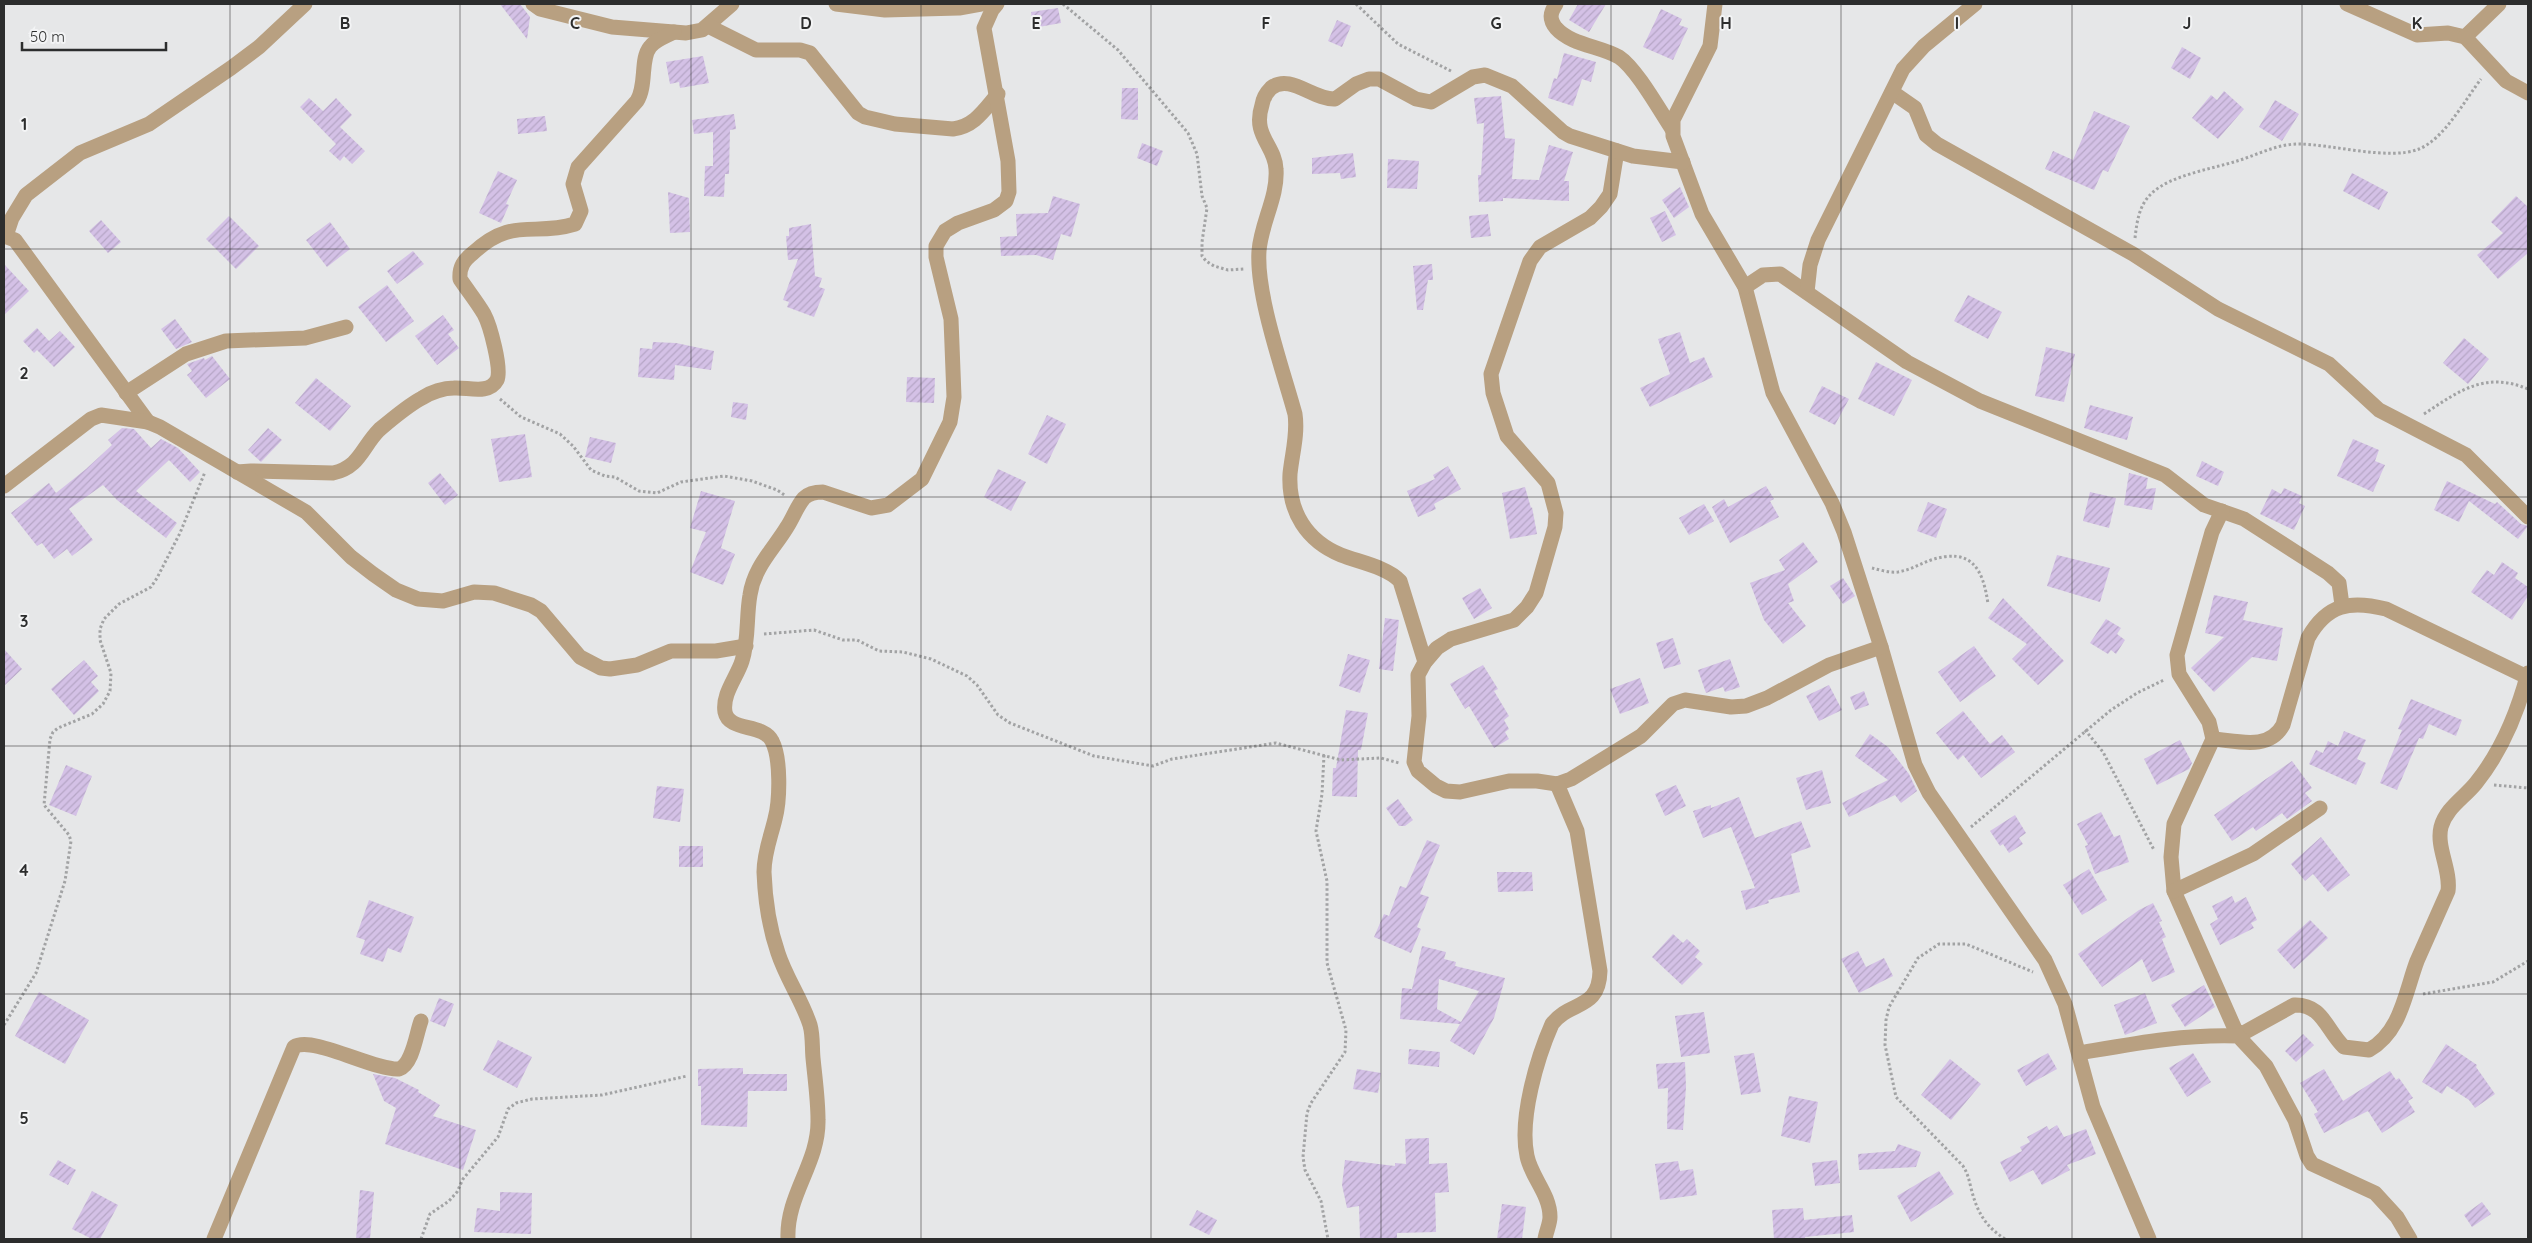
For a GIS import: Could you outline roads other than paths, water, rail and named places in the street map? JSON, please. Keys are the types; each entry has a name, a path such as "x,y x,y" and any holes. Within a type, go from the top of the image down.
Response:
{"street":[{"path":"148,422 15,240 5,236 19,205 26,195 80,153 149,124 259,47 305,4"},
{"path":"533,4 540,9 612,27 674,32 695,32 708,26 732,4"},
{"path":"836,4 885,10 942,6 959,8 981,4"},
{"path":"788,1239 789,1212 812,1158 818,1122 811,1027 778,953 768,918 764,870 768,844 776,817 778,774 772,741 766,734 732,722 725,710 728,693 742,662 750,595 754,578 761,563 806,496 823,492 871,508 882,507 917,484 928,470 950,422 954,397 952,320 936,256 936,246 945,231 958,223 994,210 1006,201 1009,192 1009,169 998,94 984,28 992,10 998,4"},
{"path":"1556,4 1551,12 1551,21 1558,29 1568,36 1620,58 1630,67 1672,129 1702,214 1745,287 1773,393 1832,503 1852,557 1881,647 1915,765 1929,794 2045,960 2056,982 2079,1053 2093,1107 2149,1239"},
{"path":"1672,129 1673,120 1710,46 1715,4"},
{"path":"1806,292 1810,265 1818,240 1903,69 1912,56 1975,4"},
{"path":"2347,4 2417,35 2448,33 2466,37 2491,67 2506,81 2528,94"},
{"path":"2466,37 2500,4"},
{"path":"708,26 756,50 800,50 810,53 858,113 872,121 953,129 964,127 973,123 998,94"},
{"path":"237,472 251,470 333,473 342,471 356,461 379,431 421,398 448,388 486,389 494,385 498,379 498,364 484,314 460,279 462,263 490,239 508,230 575,224 581,211 573,184 578,167 638,101 643,90 646,56 651,46 674,32"},
{"path":"1424,662 1404,590 1396,577 1329,550 1313,540 1304,529 1291,486 1297,426 1272,334 1259,268 1259,250 1275,188 1276,167 1260,129 1260,109 1264,97 1273,87 1286,84 1296,85 1317,97 1335,99 1356,84 1369,79 1379,79 1416,99 1431,102 1473,78 1485,76 1504,81 1563,132 1633,156 1683,162"},
{"path":"1892,92 1914,108 1926,135 1937,144 2133,254 2218,309 2329,364 2379,410 2466,455 2528,517"},
{"path":"1617,151 1610,194 1601,207 1590,218 1540,247 1530,261 1491,374 1493,393 1507,436 1548,483 1556,513 1555,527 1536,593 1514,620 1451,639 1437,648 1424,662 1418,674 1419,716 1414,753 1414,762 1418,771 1436,786 1460,792 1521,780 1557,784 1571,779 1642,736 1673,704 1685,700 1731,707 1746,706 1768,698 1829,665 1881,647"},
{"path":"1745,287 1763,275 1780,274 1907,362 1980,401 2175,480 2204,505 2250,523 2336,578 2339,583 2342,605"},
{"path":"126,392 186,354 226,341 305,338 346,327"},
{"path":"4,486 91,419 101,415 148,422 306,512 351,557 396,590 418,599 443,601 474,592 494,593 516,599 541,611 572,650 591,664 601,668 610,669 637,665 671,651 716,651 746,640"},
{"path":"2222,511 2212,532 2177,655 2179,674 2210,722 2213,739 2174,824 2171,857 2174,885 2238,1036 2266,1066 2294,1120 2307,1156 2312,1164 2374,1193 2397,1217 2410,1239"},
{"path":"2079,1053 2166,1038 2205,1035 2238,1036 2294,1005 2303,1005 2317,1011 2344,1047 2369,1050 2378,1045 2393,1028 2417,961 2448,891 2450,880 2440,834 2445,815 2476,783 2508,727 2528,675 2386,609 2364,604 2342,605 2313,629 2308,638 2283,725 2278,735 2268,742 2257,743 2213,739"},
{"path":"1545,1239 1550,1217 1548,1203 1527,1156 1525,1126 1536,1070 1552,1024 1556,1018 1585,1004 1595,994 1600,982 1600,971 1578,831 1557,784"},
{"path":"2174,885 2253,854 2320,808"},
{"path":"214,1239 294,1047 306,1044 399,1069 404,1067 408,1061 421,1021"}]}
